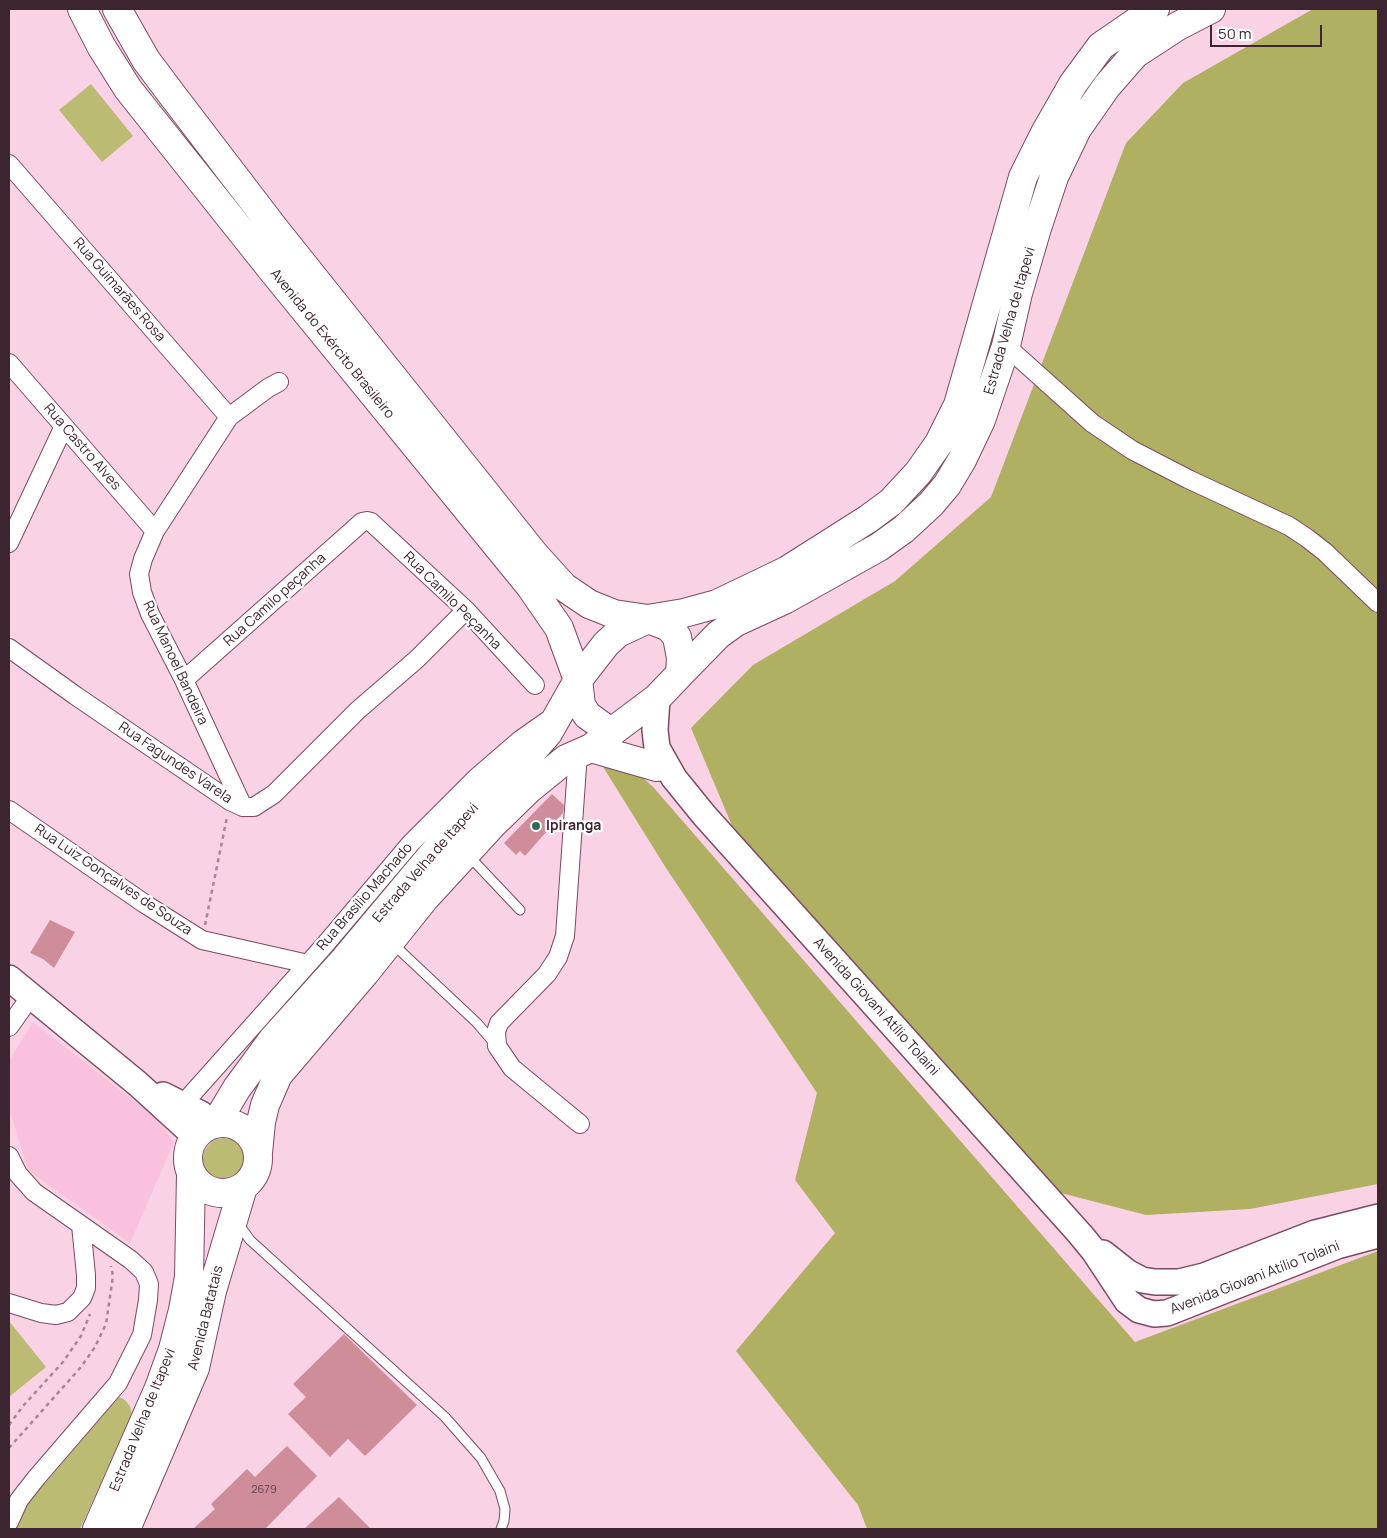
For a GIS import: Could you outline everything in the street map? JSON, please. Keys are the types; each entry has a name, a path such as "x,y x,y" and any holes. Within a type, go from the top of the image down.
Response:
{"main road":[{"name":"Avenida do Exército Brasileiro","path":"82,9 100,46 128,89 272,270 530,586 559,628 578,680 581,705 587,714 597,740"},
{"name":"Avenida do Exército Brasileiro","path":"117,9 146,60 167,89 274,228 535,555 564,586 589,604 614,614 648,619"},
{"name":"Estrada Velha de Itapevi","path":"207,1128 273,1039 345,959 454,829 484,796 519,766 539,744 548,733 578,680 606,644 618,633 648,619 684,613 717,604 786,571 868,520 890,502 918,473 939,443 958,404 1023,177 1073,84 1101,46 1155,9"},
{"name":"Estrada Velha de Itapevi","path":"258,1153 261,1122 265,1105 278,1076 425,898 528,790 566,759 658,698 718,635 736,622 786,599 879,547 931,504 947,485 962,460 981,420 1006,346 1018,293 1037,228 1054,177 1077,129 1107,86 1135,54 1178,26 1211,9"},
{"path":"648,619 669,627 677,637 681,658 680,674"},
{"path":"597,740 666,772"},
{"path":"231,1124 245,1131 251,1137 258,1153 255,1172 250,1181 234,1192 225,1194 215,1193 191,1182 187,1155 189,1145 207,1128 231,1124"},
{"name":"Estrada Velha de Itapevi","path":"97,1529 159,1388 173,1349 189,1277 191,1182"},
{"name":"Avenida Batatais","path":"131,1523 195,1368 212,1291 243,1187"}],"street":[{"name":"Rua Guimarães Rosa","path":"9,164 230,417"},
{"path":"1006,346 1092,423 1132,450 1188,479 1289,526 1325,552 1378,603"},
{"name":"Rua Castro Alves","path":"9,363 155,531"},
{"name":"Rua Manoel Bandeira","path":"237,804 184,680 150,614 142,592 140,574 143,559 155,531 230,417 268,388 279,382"},
{"path":"9,543 64,426"},
{"name":"Rua Camilo Peçanha","path":"367,521 371,522 466,610 535,685"},
{"name":"Rua Camilo peçanha","path":"184,680 362,522 367,521"},
{"name":"Rua Fagundes Varela","path":"9,648 76,696 237,804 254,807 274,794 358,710 417,659 466,610"},
{"name":"Avenida Giovani Atílio Tolaini","path":"658,698 655,730 657,748 666,772 1080,1234 1094,1251 1127,1301 1139,1310 1154,1314 1166,1313 1337,1246 1378,1235"},
{"name":"Rua Brasílio Machado","path":"183,1104 308,964 411,843 477,778 520,740 548,720 563,705"},
{"path":"580,1124 512,1068 497,1046 496,1032 499,1023 546,974 558,957 565,936 597,740"},
{"name":"Rua Luiz Gonçalves de Souza","path":"9,810 145,904 202,940 308,964"},
{"path":"9,978 138,1084 207,1128"},
{"path":"9,1027 31,996"},
{"path":"138,1084 202,1114 207,1128"},
{"path":"9,1156 18,1174 34,1192 132,1260 144,1272 149,1284 142,1335 118,1383 37,1477 19,1500 9,1522"},
{"name":"Avenida Giovani Atílio Tolaini","path":"1080,1234 1127,1272 1142,1280 1179,1282 1204,1276 1315,1233 1378,1217"},
{"path":"9,1303 41,1313 56,1315 68,1312 82,1298 86,1288 86,1275 81,1225"}],"lane":[{"path":"466,853 520,910"},
{"path":"389,940 478,1023 497,1046"},
{"path":"234,1218 250,1240 445,1417 481,1458 500,1491 505,1509 501,1529"}],"path":[{"path":"202,940 237,804"},
{"path":"9,1448 81,1367 94,1347 106,1324 113,1276 110,1261"},
{"path":"9,1424 63,1362 81,1336 93,1308"}],"shaded area":[{"path":"1313,9 1378,9 1378,1184 1250,1209 1146,1215 1057,1192 738,840 691,728 753,665 895,581 991,497 1126,143 1183,83"},
{"path":"91,84 133,136 102,162 59,110"},
{"path":"600,762 637,772 654,788 1135,1342 1378,1251 1378,1529 867,1529 858,1505 736,1351 835,1233 795,1180 817,1093 666,868"},
{"path":"33,1022 156,1118 174,1142 130,1243 28,1170 9,1108 9,1061"},
{"path":"220,1138 228,1138 239,1144 245,1159 239,1174 228,1180 220,1180 209,1174 203,1163 203,1155 209,1144"},
{"path":"9,1321 46,1367 9,1397"},
{"path":"117,1396 125,1400 130,1406 132,1414 80,1529 12,1529 22,1505"}],"building":[{"name":"Ipiranga","path":"552,794 564,805 563,813 525,856 520,851 516,855 504,843"},
{"path":"50,920 75,932 54,968 43,959 30,953"},
{"path":"344,1334 417,1405 365,1456 348,1439 330,1457 288,1414 306,1397 293,1384"},
{"path":"287,1446 317,1476 265,1529 193,1529 215,1509 211,1504 247,1469 255,1477"},
{"path":"339,1497 371,1529 304,1529"}],"place":[{"name":"Ipiranga","path":"536,826"}]}
